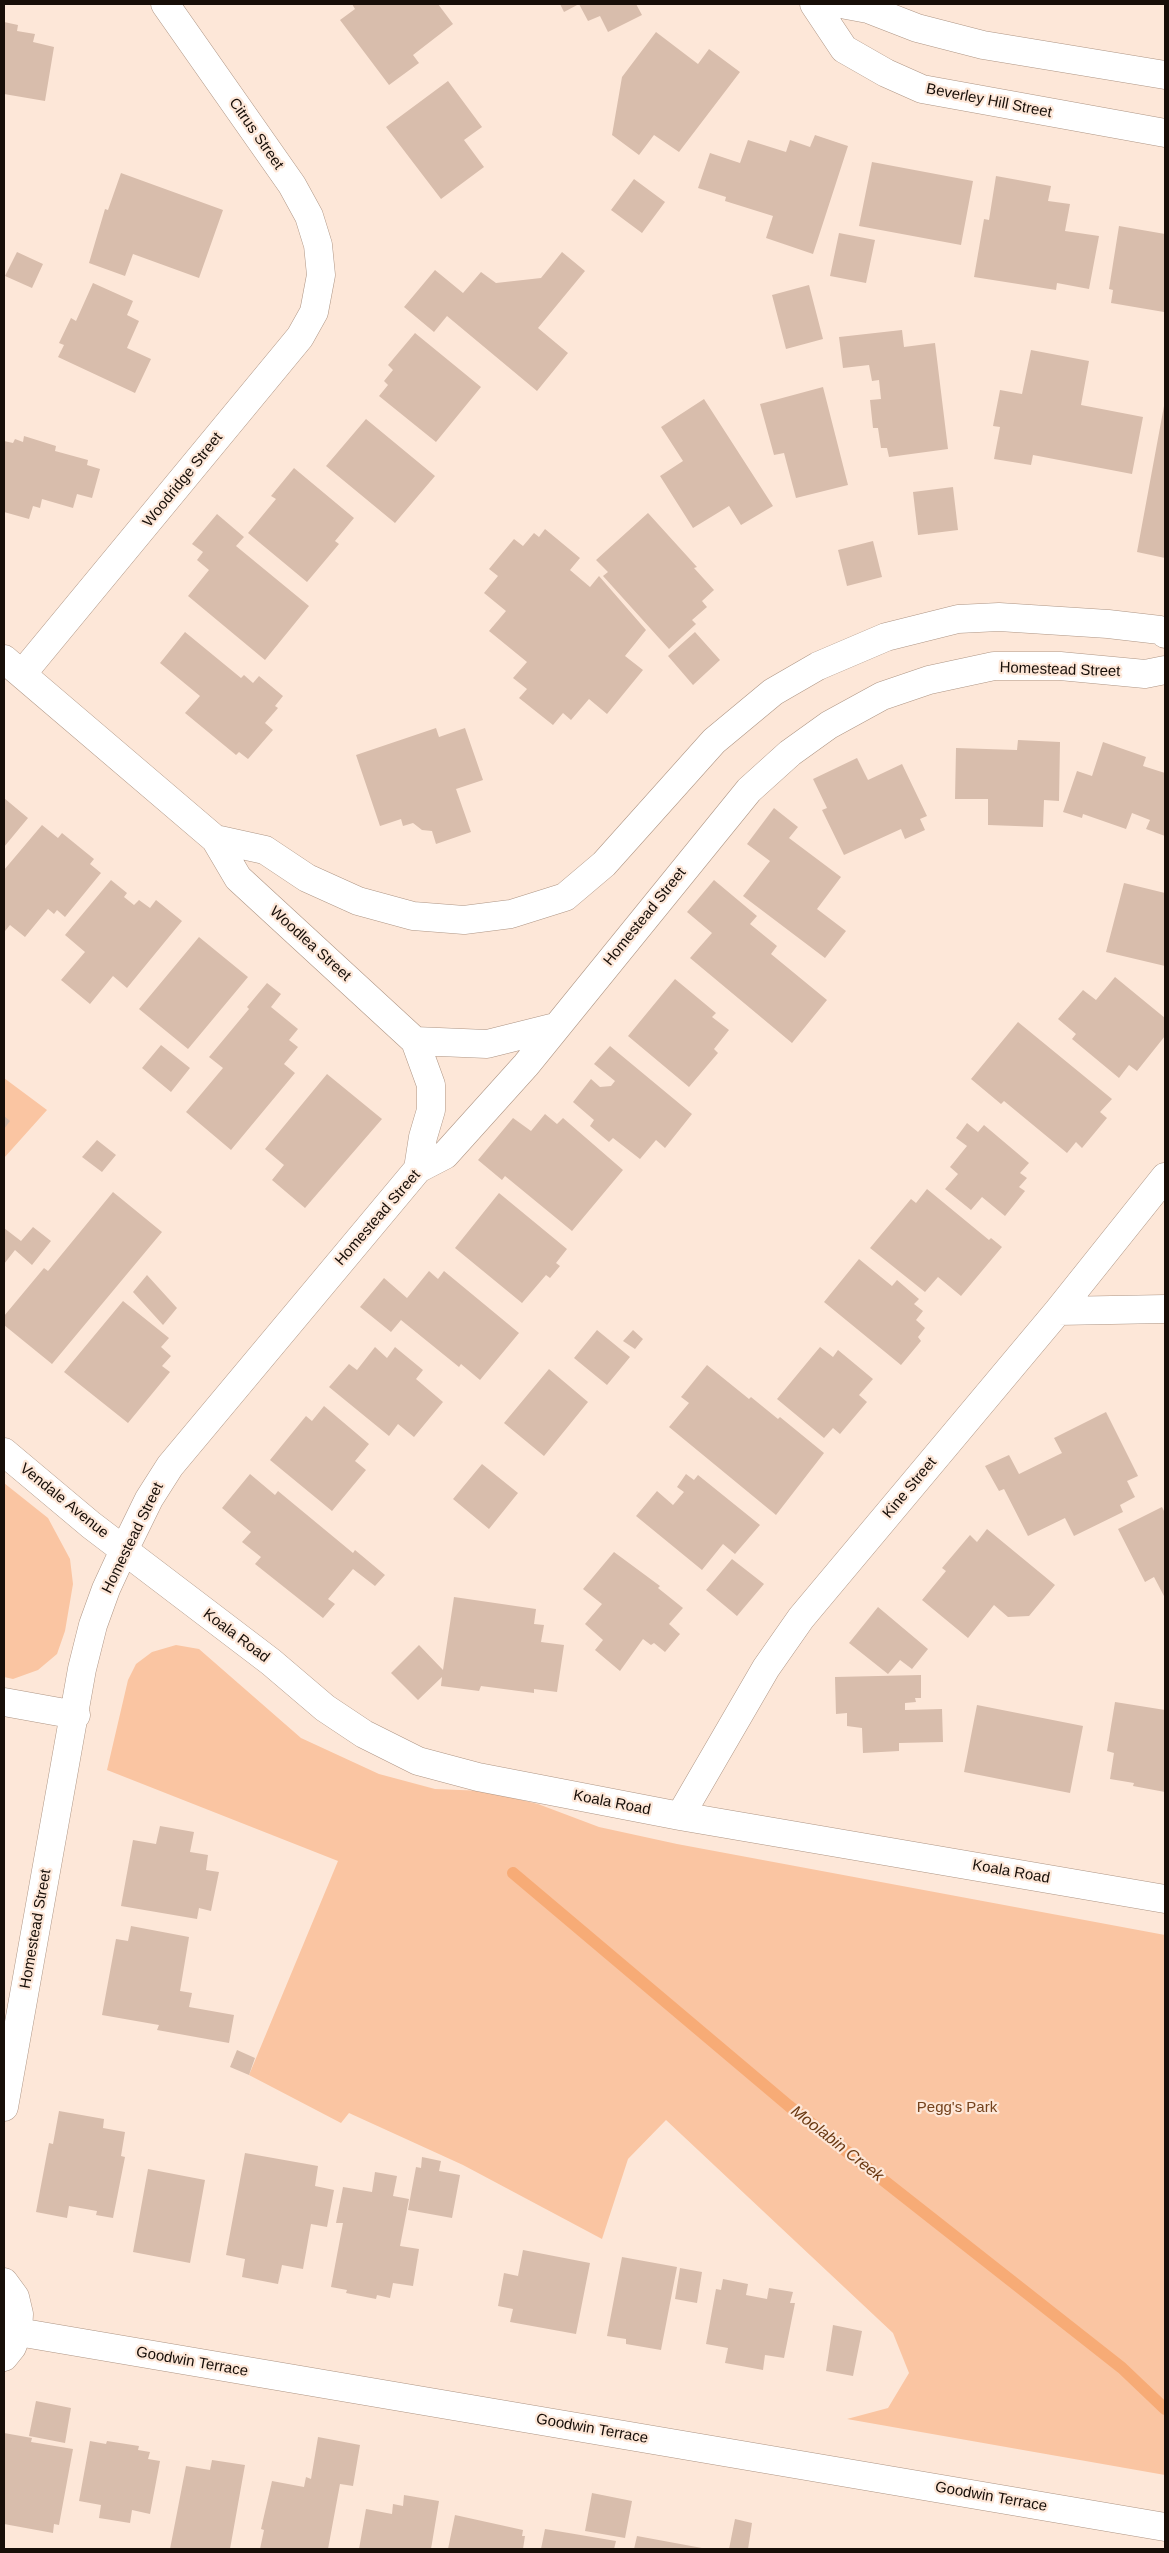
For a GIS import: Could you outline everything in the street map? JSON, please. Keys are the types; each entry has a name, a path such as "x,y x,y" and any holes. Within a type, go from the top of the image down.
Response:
{"street":[{"name":"Citrus Street","path":"165,4 292,185 312,226 318,245 321,275"},
{"name":"Beverley Hill Street","path":"814,4 844,49 886,73 922,89 1165,134"},
{"path":"841,4 868,8 917,28 983,45 1165,75"},
{"name":"Woodridge Street","path":"13,666 300,337 314,312 321,275"},
{"name":"Woodlea Street","path":"216,839 265,850 307,878 358,901 413,916 464,920 512,914 565,897 604,864 714,741 773,692 818,666 886,636 958,619 999,617 1108,624 1160,630 1165,634"},
{"name":"Woodlea Street","path":"13,666 216,839 238,878 415,1040 431,1085 431,1110 423,1137 418,1169"},
{"name":"Homestead Street","path":"4,2107 76,1715 82,1669 93,1625 106,1589 124,1550 149,1499 170,1466 418,1169 446,1155 526,1065 749,790 790,753 829,726 882,696 929,680 994,666 1060,666 1145,674 1165,670"},
{"path":"415,1040 487,1044 555,1027"},
{"name":"Kine Street","path":"680,1816 766,1668 801,1618 1058,1311 1165,1176"},
{"path":"1058,1311 1165,1309"},
{"name":"Vendale Avenue","path":"4,1452 124,1550"},
{"name":"Koala Road","path":"124,1550 271,1662 325,1708 364,1734 418,1761 478,1776 680,1816 1165,1899"},
{"path":"4,1702 76,1715"},
{"path":"4,2282 14,2297 19,2314 18,2332 12,2348 4,2357"},
{"name":"Goodwin Terrace","path":"18,2332 1165,2526"}],"green space":[{"path":"4,1078 47,1110 4,1158"},
{"path":"4,1483 48,1518 70,1559 73,1584 65,1631 57,1654 38,1670 13,1679 4,1677"},
{"name":"Pegg's Park","path":"176,1645 199,1649 301,1738 379,1774 435,1789 484,1791 538,1804 599,1827 677,1844 1165,1935 1165,2475 847,2419 888,2408 909,2373 893,2333 666,2120 628,2159 602,2239 463,2165 349,2113 341,2123 249,2075 338,1861 107,1770 128,1680 136,1664 152,1652"}],"building":[{"path":"352,4 438,4 453,24 413,55 419,63 389,85 340,20 355,9"},
{"path":"560,4 579,4 564,12"},
{"path":"579,4 636,4 642,15 608,32 600,16 588,21"},
{"path":"4,22 18,25 17,31 35,34 33,42 54,47 45,101 4,94"},
{"path":"656,32 698,64 709,49 740,72 679,152 654,135 639,155 612,135 622,77"},
{"path":"448,81 482,127 464,140 484,167 441,199 386,127"},
{"path":"815,135 848,146 813,254 766,238 773,216 725,201 726,197 698,188 710,153 740,163 748,140 786,152 790,140 810,147"},
{"path":"872,162 973,181 961,245 859,226"},
{"path":"121,173 223,210 199,278 133,254 125,276 89,263 105,209 108,210"},
{"path":"996,176 1051,186 1048,201 1070,204 1065,231 1099,236 1089,289 1057,283 1056,290 974,277 984,219 989,220"},
{"path":"634,179 665,202 642,233 611,210"},
{"path":"1119,226 1165,234 1164,312 1111,303 1113,290 1109,289"},
{"path":"839,233 875,240 866,283 830,276"},
{"path":"17,252 43,264 32,288 5,276"},
{"path":"562,252 585,271 538,328 568,353 537,391 447,316 434,332 404,307 435,270 463,293 481,272 496,283 541,278"},
{"path":"93,283 133,301 127,315 139,321 127,348 151,359 135,393 58,357 64,345 59,343 71,318 76,321"},
{"path":"809,285 823,339 786,349 772,295"},
{"path":"902,330 904,347 935,343 948,449 889,457 887,448 881,448 878,428 873,428 870,400 881,399 879,380 872,381 869,365 843,368 839,337"},
{"path":"415,333 481,387 436,442 379,396 388,385 384,381 393,370 388,365"},
{"path":"1031,350 1089,361 1081,405 1143,417 1132,474 1033,455 1031,465 994,459 1000,427 993,426 1000,390 1022,394"},
{"path":"823,387 848,485 796,498 784,453 774,455 760,404"},
{"path":"704,399 773,506 741,525 729,506 693,528 660,476 683,461 661,427"},
{"path":"1165,406 1165,558 1137,552"},
{"path":"366,419 435,476 395,523 326,466"},
{"path":"24,436 56,446 55,451 88,460 87,465 100,469 92,498 77,494 73,508 42,499 40,508 33,506 29,519 4,512 4,441 13,443 15,439 23,442"},
{"path":"294,468 354,518 335,541 339,544 307,582 248,533 276,499 271,496"},
{"path":"953,487 958,530 918,535 913,492"},
{"path":"648,513 697,567 694,568 714,590 702,601 707,607 692,620 696,624 669,649 603,576 608,572 596,560"},
{"path":"217,514 244,537 236,546 309,606 265,660 188,596 209,570 197,560 203,552 192,544"},
{"path":"545,529 580,558 570,570 590,587 599,576 646,630 625,656 643,670 607,714 589,699 571,720 563,713 553,725 519,698 527,689 513,678 527,662 489,631 506,611 484,593 498,576 489,569 514,539 523,546 534,533 539,537"},
{"path":"873,541 882,577 847,586 838,550"},
{"path":"185,632 241,678 244,675 253,683 259,676 283,696 275,706 278,708 265,723 273,730 248,759 239,752 236,755 185,713 200,696 160,663"},
{"path":"695,632 720,660 693,685 668,656"},
{"path":"436,728 439,737 465,728 483,780 456,789 471,832 436,844 432,831 422,830 413,823 403,826 401,819 380,826 356,755"},
{"path":"1018,740 1060,742 1059,801 1044,800 1043,827 988,825 988,799 955,799 956,748 1017,750"},
{"path":"1103,742 1146,757 1143,766 1165,773 1165,836 1146,829 1150,820 1132,813 1126,829 1083,814 1082,818 1063,812 1077,771 1092,776"},
{"path":"857,758 868,780 902,764 927,816 920,819 925,830 905,839 901,829 844,855 822,810 827,808 813,779"},
{"path":"4,798 28,818 4,847"},
{"path":"774,808 798,827 789,838 841,877 817,909 846,931 825,958 743,896 770,861 747,844"},
{"path":"42,825 58,838 62,833 94,859 90,864 101,873 65,917 57,910 54,914 48,909 25,937 10,925 5,931 4,929 4,870"},
{"path":"111,880 127,893 124,897 134,905 139,900 150,908 156,900 182,921 127,988 113,976 90,1004 61,980 85,952 65,935"},
{"path":"714,880 757,916 750,924 777,946 771,954 827,1000 792,1043 690,958 712,933 687,912"},
{"path":"1124,883 1165,893 1165,966 1106,952"},
{"path":"199,937 248,977 188,1049 139,1009"},
{"path":"1115,977 1165,1018 1165,1036 1137,1071 1129,1065 1119,1078 1072,1039 1076,1034 1058,1019 1083,990 1096,1000"},
{"path":"675,979 716,1013 712,1017 729,1030 714,1049 718,1053 689,1087 628,1036"},
{"path":"267,983 281,994 271,1007 298,1029 289,1040 298,1047 284,1064 295,1073 231,1150 186,1112 223,1068 209,1057 249,1009 247,1007"},
{"path":"1018,1022 1112,1099 1100,1112 1107,1118 1082,1148 1076,1142 1067,1153 1004,1101 1001,1104 971,1079"},
{"path":"161,1045 190,1068 171,1092 142,1068"},
{"path":"610,1046 692,1114 665,1148 656,1140 640,1159 613,1138 609,1142 590,1126 594,1120 573,1102 591,1079 600,1087 611,1086 615,1081 594,1064"},
{"path":"327,1074 382,1119 305,1208 272,1180 284,1165 265,1149"},
{"path":"545,1114 557,1124 563,1118 623,1170 572,1231 505,1176 502,1180 478,1160 513,1118 531,1131"},
{"path":"4,1116 10,1121 4,1129"},
{"path":"967,1123 978,1132 984,1125 1029,1163 1020,1173 1027,1178 1019,1187 1025,1191 1005,1216 982,1197 971,1210 945,1189 958,1174 950,1167 967,1146 956,1138"},
{"path":"97,1140 116,1155 102,1172 82,1157"},
{"path":"927,1189 989,1240 991,1238 1002,1247 961,1296 938,1277 925,1292 870,1248 911,1199 916,1203"},
{"path":"113,1192 162,1232 52,1364 4,1325 4,1316 44,1268 48,1271"},
{"path":"499,1193 567,1249 556,1263 560,1266 550,1278 546,1275 522,1303 455,1248"},
{"path":"33,1227 51,1241 32,1265 15,1250 4,1264 4,1228 21,1241"},
{"path":"859,1259 892,1286 897,1280 919,1299 914,1304 923,1311 916,1320 925,1328 918,1337 921,1341 901,1365 824,1302"},
{"path":"429,1271 438,1279 444,1271 519,1333 480,1380 461,1364 459,1367 401,1320 391,1332 360,1307 384,1278 407,1298"},
{"path":"147,1275 177,1308 163,1325 133,1292"},
{"path":"123,1301 169,1338 161,1347 171,1356 162,1366 170,1372 128,1423 64,1372"},
{"path":"597,1330 630,1357 607,1385 574,1358"},
{"path":"633,1330 643,1339 635,1349 623,1341"},
{"path":"375,1347 387,1358 395,1347 423,1370 416,1379 443,1402 414,1437 398,1424 389,1436 329,1387 349,1364 357,1370"},
{"path":"820,1347 833,1357 838,1350 873,1379 859,1395 867,1402 840,1434 833,1428 824,1438 777,1399"},
{"path":"707,1365 749,1399 751,1397 778,1419 780,1417 824,1453 776,1515 669,1427 689,1403 681,1397"},
{"path":"549,1369 588,1402 544,1456 504,1423"},
{"path":"324,1406 369,1444 355,1461 366,1470 332,1511 270,1460 306,1416 312,1421"},
{"path":"1106,1412 1138,1476 1127,1481 1135,1497 1120,1505 1123,1512 1074,1536 1065,1518 1028,1536 1004,1489 999,1491 985,1466 1009,1455 1019,1474 1062,1453 1054,1438"},
{"path":"482,1464 518,1493 489,1529 453,1499"},
{"path":"250,1474 275,1495 278,1491 353,1553 355,1550 385,1575 375,1586 353,1569 328,1599 335,1604 323,1618 255,1564 261,1557 242,1542 251,1532 222,1508"},
{"path":"686,1474 694,1480 698,1475 760,1525 735,1554 723,1544 702,1570 636,1516 657,1491 673,1505 684,1492 677,1487"},
{"path":"1162,1507 1165,1513 1165,1598 1154,1577 1145,1582 1118,1529"},
{"path":"987,1529 1055,1585 1029,1616 1008,1617 994,1605 968,1638 922,1600 946,1571 942,1568 970,1535 977,1542"},
{"path":"614,1552 660,1586 658,1588 683,1608 669,1624 680,1634 665,1652 654,1643 651,1645 643,1639 620,1671 595,1650 603,1640 585,1624 602,1604 583,1589"},
{"path":"732,1559 764,1584 737,1616 706,1590"},
{"path":"454,1597 536,1609 534,1624 544,1625 541,1642 564,1645 557,1692 534,1689 534,1693 481,1686 479,1691 441,1686 442,1677 418,1700 391,1673 419,1645 443,1670"},
{"path":"878,1607 928,1649 912,1669 900,1660 888,1674 849,1643"},
{"path":"921,1675 921,1698 915,1698 916,1702 905,1703 905,1710 942,1709 943,1742 899,1743 899,1751 863,1753 862,1728 847,1726 847,1713 836,1714 835,1677"},
{"path":"1115,1702 1165,1710 1165,1792 1133,1786 1134,1783 1110,1779 1114,1753 1107,1751"},
{"path":"977,1705 1083,1726 1070,1793 964,1772"},
{"path":"160,1826 194,1832 190,1852 208,1855 206,1870 219,1872 211,1911 199,1908 197,1919 121,1906 133,1840 156,1844"},
{"path":"131,1926 189,1937 180,1991 192,1993 189,2007 234,2015 229,2043 157,2030 159,2025 102,2015 116,1939 128,1941"},
{"path":"237,2050 255,2058 249,2075 230,2067"},
{"path":"59,2111 104,2119 103,2128 125,2132 121,2156 125,2157 113,2218 96,2215 97,2211 69,2206 67,2218 36,2212 49,2143 53,2144"},
{"path":"245,2153 318,2166 315,2186 334,2190 327,2227 311,2224 303,2269 282,2265 278,2284 242,2277 245,2259 226,2255"},
{"path":"422,2157 441,2161 439,2171 460,2175 452,2218 408,2210 416,2167 421,2168"},
{"path":"148,2169 205,2180 190,2263 133,2252"},
{"path":"375,2172 397,2176 393,2196 409,2199 400,2246 419,2249 413,2286 393,2283 390,2298 377,2295 376,2299 346,2293 347,2290 331,2287 343,2223 336,2223 343,2187 372,2192"},
{"path":"523,2250 590,2263 576,2334 510,2322 513,2309 498,2306 504,2273 518,2276"},
{"path":"622,2257 677,2267 661,2350 626,2344 626,2339 607,2336"},
{"path":"680,2268 702,2272 697,2303 675,2299"},
{"path":"723,2279 748,2284 746,2295 767,2299 769,2288 793,2292 790,2303 795,2303 784,2358 765,2355 763,2370 725,2363 728,2348 706,2344 716,2289 721,2290"},
{"path":"833,2325 862,2331 853,2376 826,2371"},
{"path":"36,2401 71,2408 65,2443 29,2436"},
{"path":"4,2433 32,2438 31,2442 73,2449 59,2525 54,2524 53,2533 4,2524"},
{"path":"318,2437 360,2445 353,2486 340,2484 328,2549 260,2549 264,2530 261,2529 272,2481 304,2487 306,2477 311,2479"},
{"path":"90,2441 106,2444 107,2441 139,2446 138,2450 150,2452 148,2459 160,2461 150,2514 132,2510 130,2523 99,2518 101,2505 79,2501"},
{"path":"212,2460 245,2465 230,2549 170,2549 186,2466 210,2470"},
{"path":"592,2493 632,2501 625,2538 585,2531"},
{"path":"404,2495 439,2501 431,2549 359,2549 366,2509 392,2514 393,2504 403,2506"},
{"path":"455,2515 523,2530 522,2536 525,2536 523,2549 448,2549"},
{"path":"735,2519 752,2523 748,2549 729,2549"},
{"path":"545,2529 616,2541 614,2549 541,2549"},
{"path":"637,2536 702,2548 702,2549 634,2549"}],"waterway":[{"name":"Moolabin Creek","path":"513,1873 789,2106 1122,2368 1165,2409"}]}
